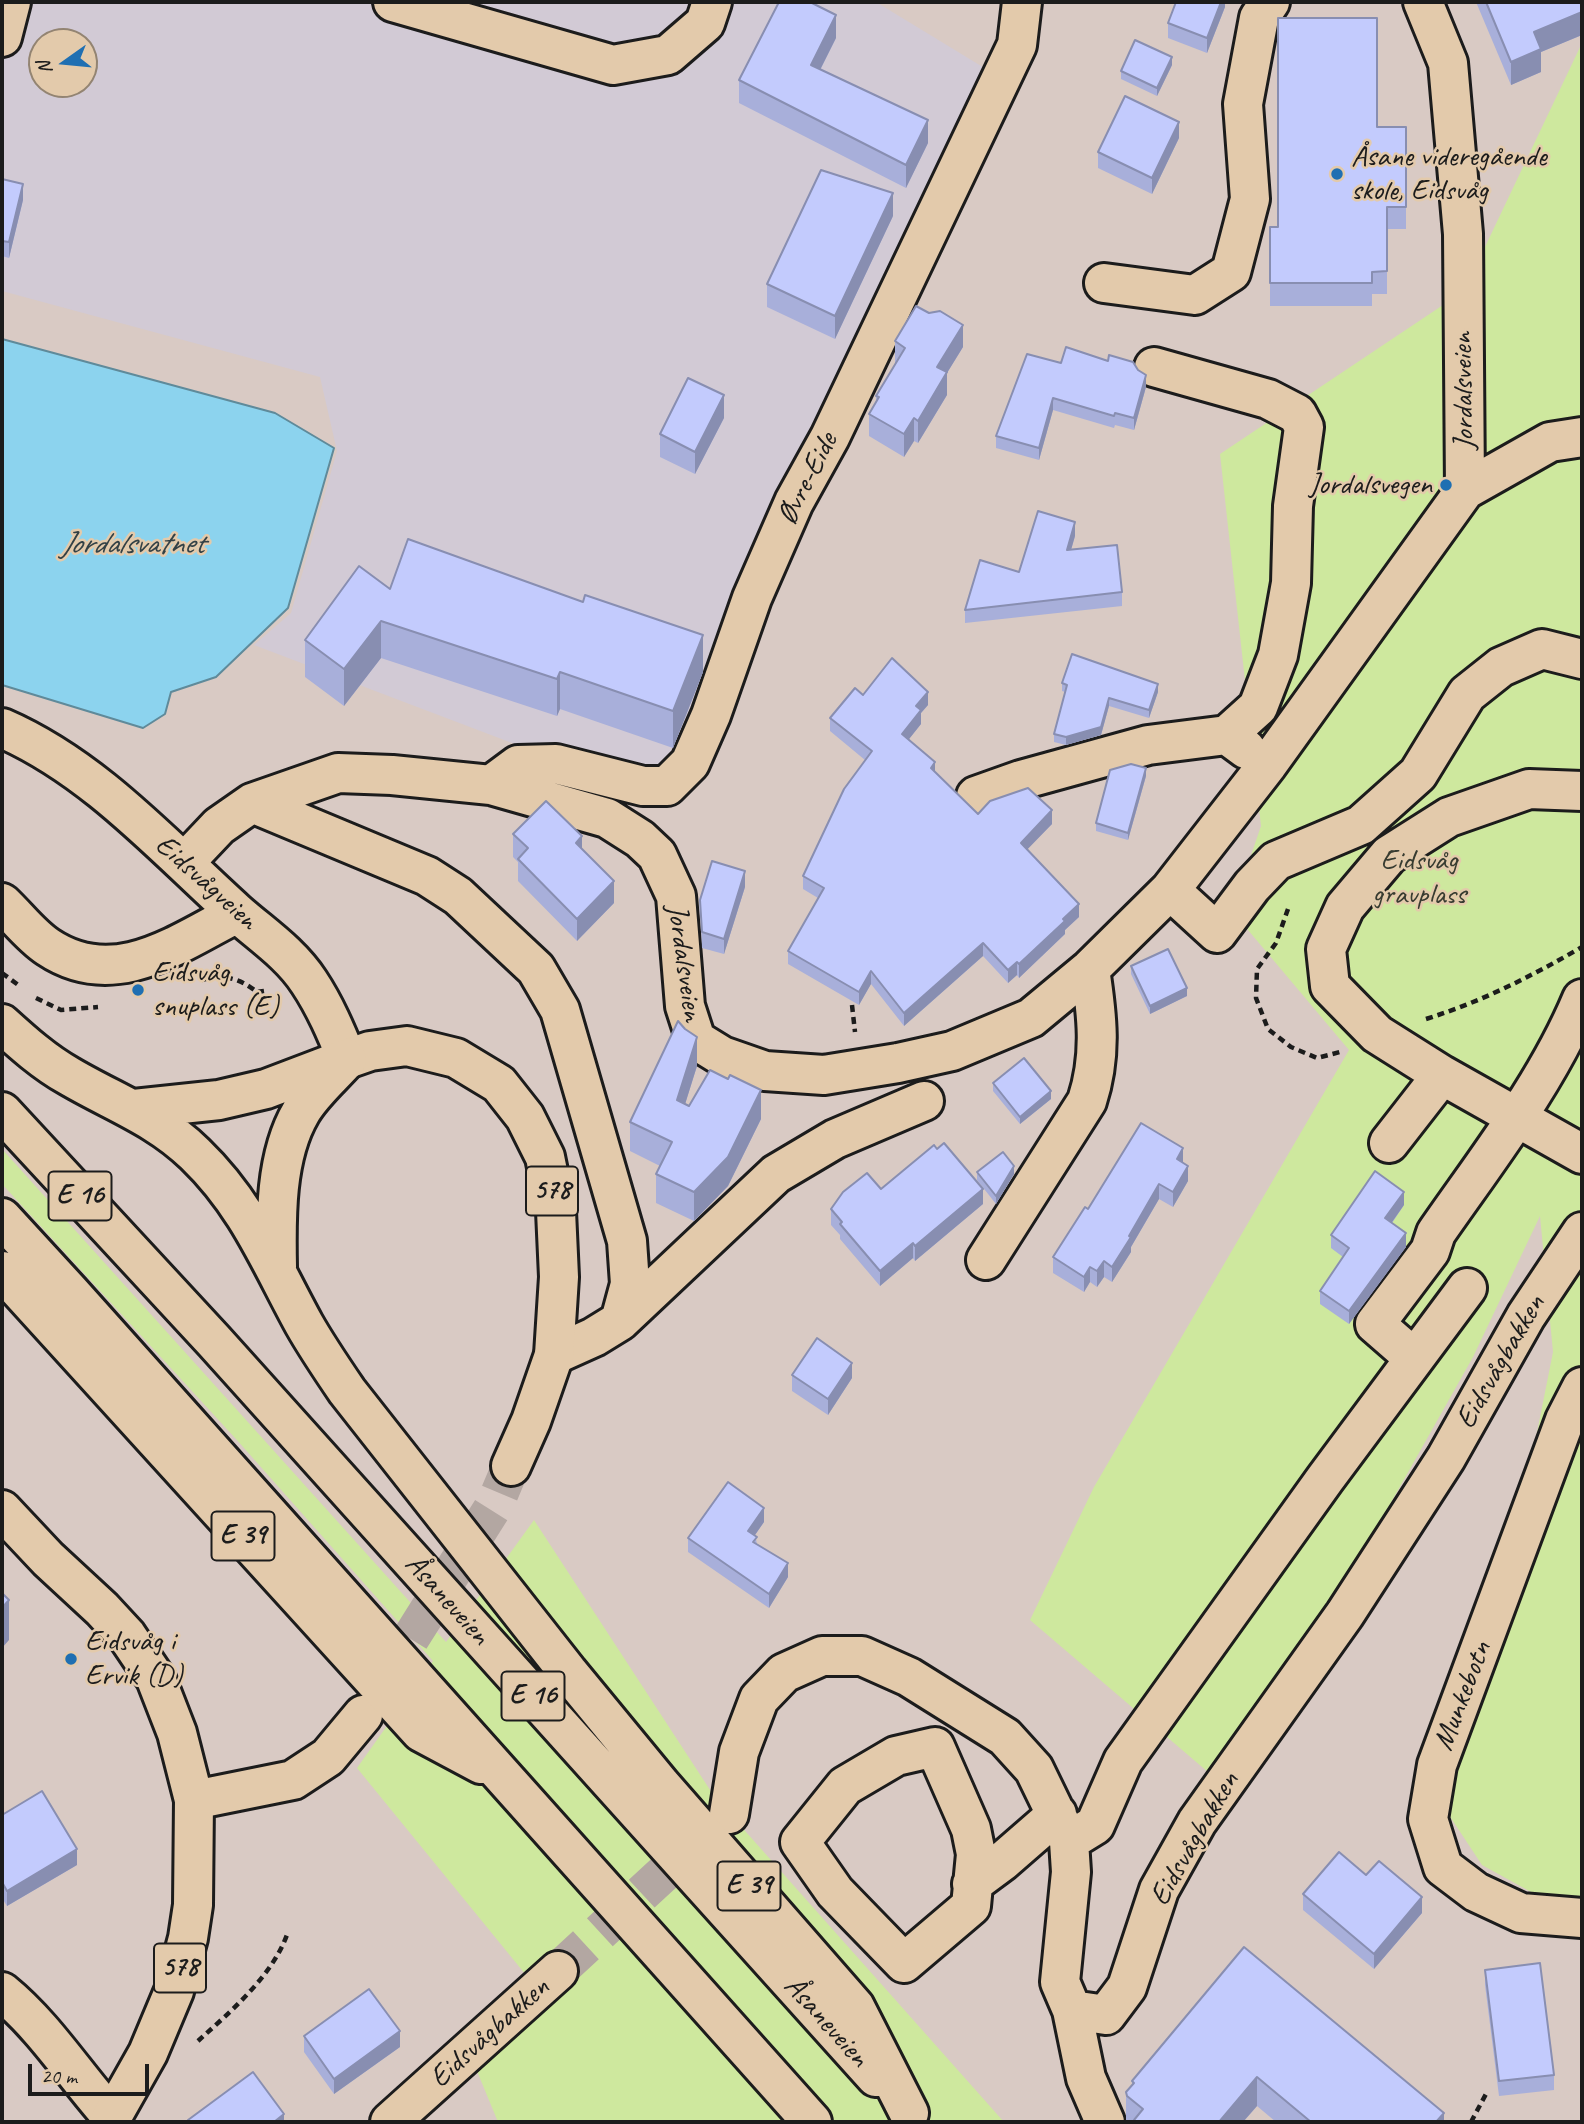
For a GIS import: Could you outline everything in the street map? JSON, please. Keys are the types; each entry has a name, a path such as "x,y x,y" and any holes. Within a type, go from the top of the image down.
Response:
{"main road":[{"path":"2,37 11,2"},
{"path":"393,2 613,65 668,55 705,23 712,2"},
{"name":"Øvre-Eide","path":"491,785 518,765 555,764 643,786 667,786 690,763 711,715 752,597 794,502 830,437 1017,45 1022,2"},
{"path":"1104,283 1195,295 1231,272 1250,199 1243,104 1259,18 1270,2"},
{"path":"1401,2 1429,15"},
{"name":"Jordalsveien","path":"184,863 219,826 252,803 338,773 391,775 491,785 607,818 640,839 657,855 676,895 685,1006 696,1040 722,1056 765,1071 824,1075 952,1051 1031,1018 1090,969 1170,890 1268,764 1465,490 1463,234 1448,63 1429,15"},
{"path":"976,796 1021,780 1148,745 1227,735 1258,707 1278,654 1290,583 1293,506 1304,427 1297,414 1268,399 1154,367"},
{"path":"1465,490 1550,442 1582,437"},
{"path":"1170,890 1217,933 1252,886 1276,861 1361,825 1418,774 1467,694 1501,667 1542,649 1582,659"},
{"name":"Eidsvågveien","path":"2,728 60,759 100,789 237,913 290,957 327,1012 347,1059"},
{"path":"1227,735 1268,764"},
{"path":"1582,791 1529,789 1449,817 1389,855 1345,907 1326,949 1330,986 1377,1034 1442,1075 1582,1154"},
{"path":"252,803 427,876 458,896 536,969 560,1010 627,1241 630,1284 620,1321"},
{"path":"2,903 48,947 78,962 103,966 132,964 237,913"},
{"path":"986,1260 1087,1101 1095,1077 1098,1023 1090,969"},
{"path":"1414,1358 1376,1324 1430,1251 1436,1233 1516,1117 1545,1070 1582,999"},
{"path":"2,1024 44,1061 67,1076 134,1110 168,1131 194,1153 220,1180 256,1229 277,1271"},
{"name":"578","path":"347,1059 370,1051 407,1046 456,1058 499,1084 525,1117 545,1157 556,1211 559,1277 554,1355 511,1466"},
{"path":"134,1110 219,1100 266,1089 347,1059"},
{"name":"E 39","path":"347,1059 301,1112 290,1139 280,1182 276,1222 277,1271 323,1357 390,1447 568,1672 662,1785 855,2007 913,2118"},
{"path":"1389,1143 1442,1075"},
{"path":"554,1355 594,1337 620,1321 776,1174 835,1139 924,1101"},
{"name":"Åsaneveien","path":"2,1112 157,1279 913,2118"},
{"name":"E 16","path":"2,1218 812,2122"},
{"name":"Eidsvågbakken","path":"1072,2010 1106,2015 1127,1987 1159,1891 1197,1822 1352,1603 1447,1458 1526,1316 1582,1232"},
{"name":"E 39","path":"2,1271 421,1732 504,1776"},
{"path":"972,1884 1003,1861 1063,1828 1095,1825 1123,1761 1467,1288"},
{"name":"Munkebotn","path":"1582,1387 1565,1420 1437,1765 1428,1819 1443,1867 1476,1892 1521,1913 1582,1918"},
{"name":"578","path":"2,1510 127,1636 156,1679 177,1733 194,1800 193,1905 188,1938 174,1991 148,2053 110,2120"},
{"path":"729,1814 739,1752 759,1699 784,1673 822,1656 862,1656 909,1677 1005,1737 1034,1769 1063,1828 1071,1872 1060,1982 1072,2010 1086,2078 1105,2122"},
{"path":"194,1800 293,1780 328,1757 363,1715"},
{"path":"935,1747 971,1829 976,1854 972,1884 971,1906 904,1963 835,1892 800,1842 845,1786 895,1756 935,1747"},
{"name":"Eidsvågbakken","path":"390,2122 558,1971"},
{"path":"2,1992 50,2043 110,2120"}],"path":[{"path":"1377,1034 1470,1005 1523,981 1582,947"},
{"path":"193,2046 229,2013 262,1976 282,1947 288,1932"},
{"path":"1471,2122 1486,2094"}],"shaded area":[{"path":"2,2 876,2 1014,86 649,795 254,645 291,613 337,451 320,377 2,291"}],"green space":[{"name":"Eidsvåg gravplass","path":"1582,43 1582,1920 1482,1865 1445,1809 1520,1518 1553,1352 1540,1216 1473,1357 1229,1790 1030,1620 1094,1487 1349,1050 1232,911 1261,826 1220,454 1464,291"},
{"path":"2,1149 446,1642 534,1520 714,1796 1004,2122 498,2122 472,2059 548,2002 357,1768 433,1661 236,1439 2,1184"}],"water":[{"name":"Jordalsvatnet","path":"2,339 275,413 334,448 288,608 216,677 171,692 165,714 143,728 2,685"}],"building":[{"path":"779,2 810,2 836,15 811,65 928,120 906,165 739,80"},
{"path":"1176,2 1221,2 1207,38 1168,23"},
{"path":"1486,2 1580,2 1582,12 1534,32 1541,49 1511,62"},
{"path":"1278,18 1377,18 1377,127 1406,127 1406,207 1387,207 1387,271 1372,272 1372,283 1270,283 1270,227 1278,227"},
{"path":"1135,40 1172,57 1157,88 1121,71"},
{"path":"1125,96 1179,122 1152,178 1098,152"},
{"path":"821,170 893,193 835,316 767,284"},
{"path":"2,179 23,184 9,242 2,241"},
{"path":"916,306 929,313 940,311 963,325 937,367 947,372 918,421 914,418 904,434 869,414 879,397 876,396 905,348 895,341"},
{"path":"1066,347 1108,361 1109,355 1133,362 1138,370 1146,375 1134,418 1115,413 1114,416 1053,398 1039,448 996,436 1027,354 1061,363"},
{"path":"688,378 724,395 695,452 660,434"},
{"path":"1038,511 1075,522 1067,550 1117,545 1122,592 965,610 980,560 1019,572"},
{"path":"408,539 583,602 585,595 703,635 673,711 560,672 557,679 381,621 344,669 305,640 359,566 390,589"},
{"path":"1072,654 1158,684 1149,710 1109,698 1101,727 1066,737 1054,734 1067,685 1062,683"},
{"path":"892,658 928,692 916,706 921,710 902,734 935,762 931,768 978,814 990,801 1028,788 1052,810 1021,843 1079,904 1063,919 1065,921 1019,964 1017,962 1008,970 983,943 904,1013 871,971 859,992 788,951 824,888 803,876 844,789 872,751 830,718 855,688 863,695"},
{"path":"1131,764 1146,768 1128,833 1096,823 1110,770"},
{"path":"546,801 582,836 576,843 614,881 577,919 518,859 528,848 513,834"},
{"path":"712,861 745,871 724,939 702,932 700,900"},
{"path":"1168,949 1187,988 1150,1006 1131,966"},
{"path":"678,1021 697,1037 677,1100 689,1106 710,1070 728,1079 730,1075 761,1090 728,1157 694,1192 656,1174 672,1142 630,1122"},
{"path":"1024,1058 1051,1091 1020,1117 993,1083"},
{"path":"1141,1123 1183,1148 1177,1159 1188,1166 1173,1192 1159,1184 1112,1267 1104,1261 1097,1271 1090,1267 1084,1277 1053,1257 1085,1207 1088,1209"},
{"path":"944,1143 983,1189 915,1246 913,1243 880,1271 840,1224 842,1222 831,1209 843,1192 867,1173 881,1189 934,1145 937,1149"},
{"path":"1003,1152 1014,1166 996,1196 977,1172"},
{"path":"1375,1171 1404,1192 1385,1218 1406,1233 1349,1311 1320,1291 1349,1248 1331,1235"},
{"path":"817,1338 852,1363 828,1399 792,1375"},
{"path":"728,1482 764,1508 748,1531 757,1537 753,1542 788,1563 769,1594 688,1538"},
{"path":"2,1593 9,1600 2,1608"},
{"path":"42,1791 77,1849 7,1891 2,1882 2,1815"},
{"path":"1339,1852 1366,1875 1379,1861 1422,1897 1374,1954 1303,1894"},
{"path":"1244,1947 1444,2113 1436,2122 1311,2122 1257,2077 1219,2122 1134,2120 1143,2109 1127,2096 1126,2092 1134,2083 1132,2081"},
{"path":"1540,1963 1554,2075 1499,2081 1485,1970"},
{"path":"369,1989 400,2031 334,2079 304,2036"},
{"path":"253,2072 284,2114 274,2122 188,2120"}],"tunnel":[{"path":"380,1687 495,1504 511,1466"},
{"path":"558,1971 703,1837"}],"place":[{"name":"Åsane videregående skole, Eidsvåg","path":"1337,174"},
{"name":"Jordalsvegen","path":"1446,485"},
{"name":"Eidsvåg snuplass (E)","path":"138,990"},
{"name":"Eidsvåg i Ervik (D)","path":"71,1659"}]}
